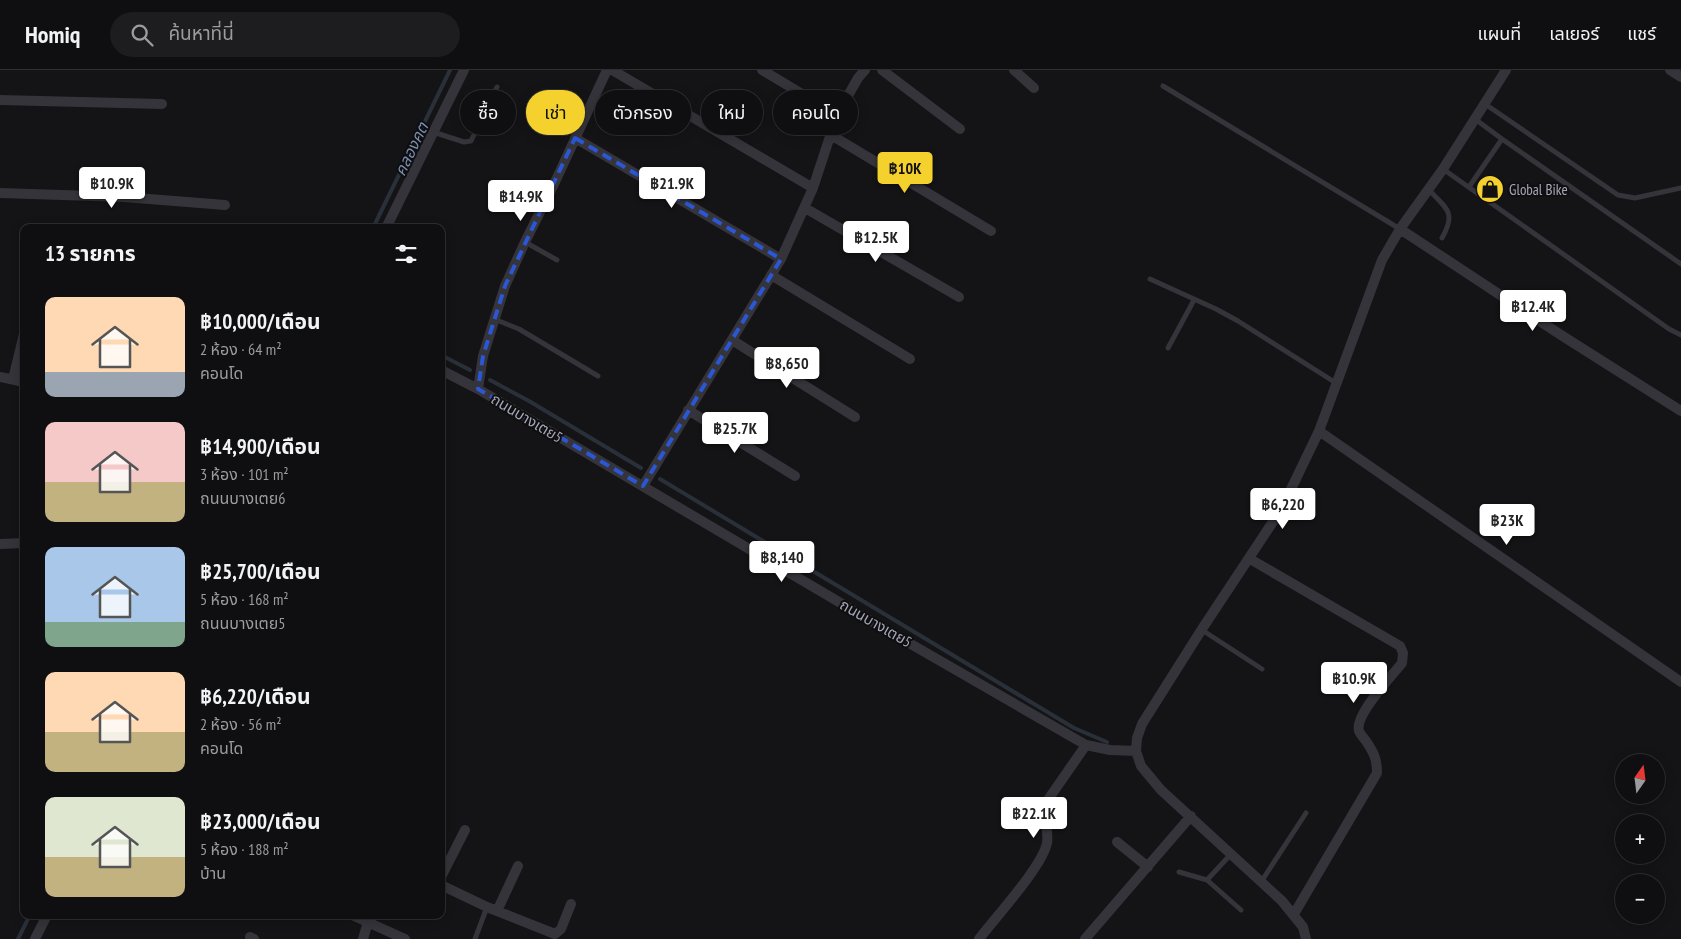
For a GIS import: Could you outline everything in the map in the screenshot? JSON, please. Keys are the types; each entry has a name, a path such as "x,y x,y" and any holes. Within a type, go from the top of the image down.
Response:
{"street":[{"path":"388,224 464,70"},
{"path":"478,389 483,356 504,286 607,70"},
{"path":"612,70 813,188"},
{"path":"762,70 795,90"},
{"path":"882,70 960,129"},
{"path":"1014,70 1034,88"},
{"path":"1306,939 1303,927 1282,900 1161,790 1141,766 1136,751 1137,738 1142,724 1282,508 1319,431 1382,260 1400,229 1476,119 1506,70"},
{"path":"1670,70 1681,77"},
{"path":"850,90 859,73"},
{"path":"0,100 162,104"},
{"path":"643,486 782,259 805,208 832,135 990,231"},
{"path":"575,138 782,259"},
{"path":"0,193 124,197 225,205"},
{"path":"805,208 959,297"},
{"path":"1400,229 1681,411"},
{"path":"771,276 910,359"},
{"path":"732,340 855,417"},
{"path":"13,379 20,350"},
{"name":"ถนนบางเตย5","path":"445,372 478,389 883,628 1086,745 1110,750 1136,751"},
{"path":"0,376 20,381"},
{"path":"688,410 795,476"},
{"path":"1319,431 1681,682"},
{"path":"0,544 20,543"},
{"path":"1250,559 1400,646 1403,653 1402,663 1363,713 1359,724 1359,731 1373,751 1377,761 1377,774 1294,914"},
{"path":"979,939 1027,879 1041,857 1047,844 1045,804 1086,745"},
{"path":"1085,939 1191,816"},
{"path":"445,869 465,830"},
{"path":"1117,842 1148,866"},
{"path":"497,911 518,866"},
{"path":"445,887 487,907 555,934 561,929 571,904"},
{"path":"35,939 44,919"},
{"path":"363,939 369,919 405,939"}],"lane":[{"path":"1164,86 1400,229"},
{"path":"433,132 464,142 471,141 497,87"},
{"path":"1485,104 1618,195 1635,198 1681,188"},
{"path":"1476,119 1681,264"},
{"path":"1469,187 1502,139"},
{"path":"1442,169 1669,329 1681,335"},
{"path":"1428,189 1446,207 1450,216 1448,226 1442,238"},
{"path":"525,242 558,260"},
{"path":"1150,279 1238,321 1336,383"},
{"path":"1168,348 1194,300"},
{"path":"494,319 527,333 598,376"},
{"path":"1202,629 1262,670"},
{"path":"1262,882 1306,813"},
{"path":"1207,880 1231,854"},
{"path":"1179,872 1207,880 1241,910"},
{"path":"475,939 487,907"}],"highlighted area":[{"path":"575,138 781,259 643,486 478,389 483,356 505,286"}],"waterway":[{"name":"คลองคต","path":"375,224 450,70"},
{"path":"445,357 470,370"},
{"path":"490,380 641,468"},
{"path":"660,479 1074,728 1107,742"},
{"name":"คลองคต","path":"18,939 28,919"}],"place":[{"name":"Global Bike","path":"1490,189"}]}
